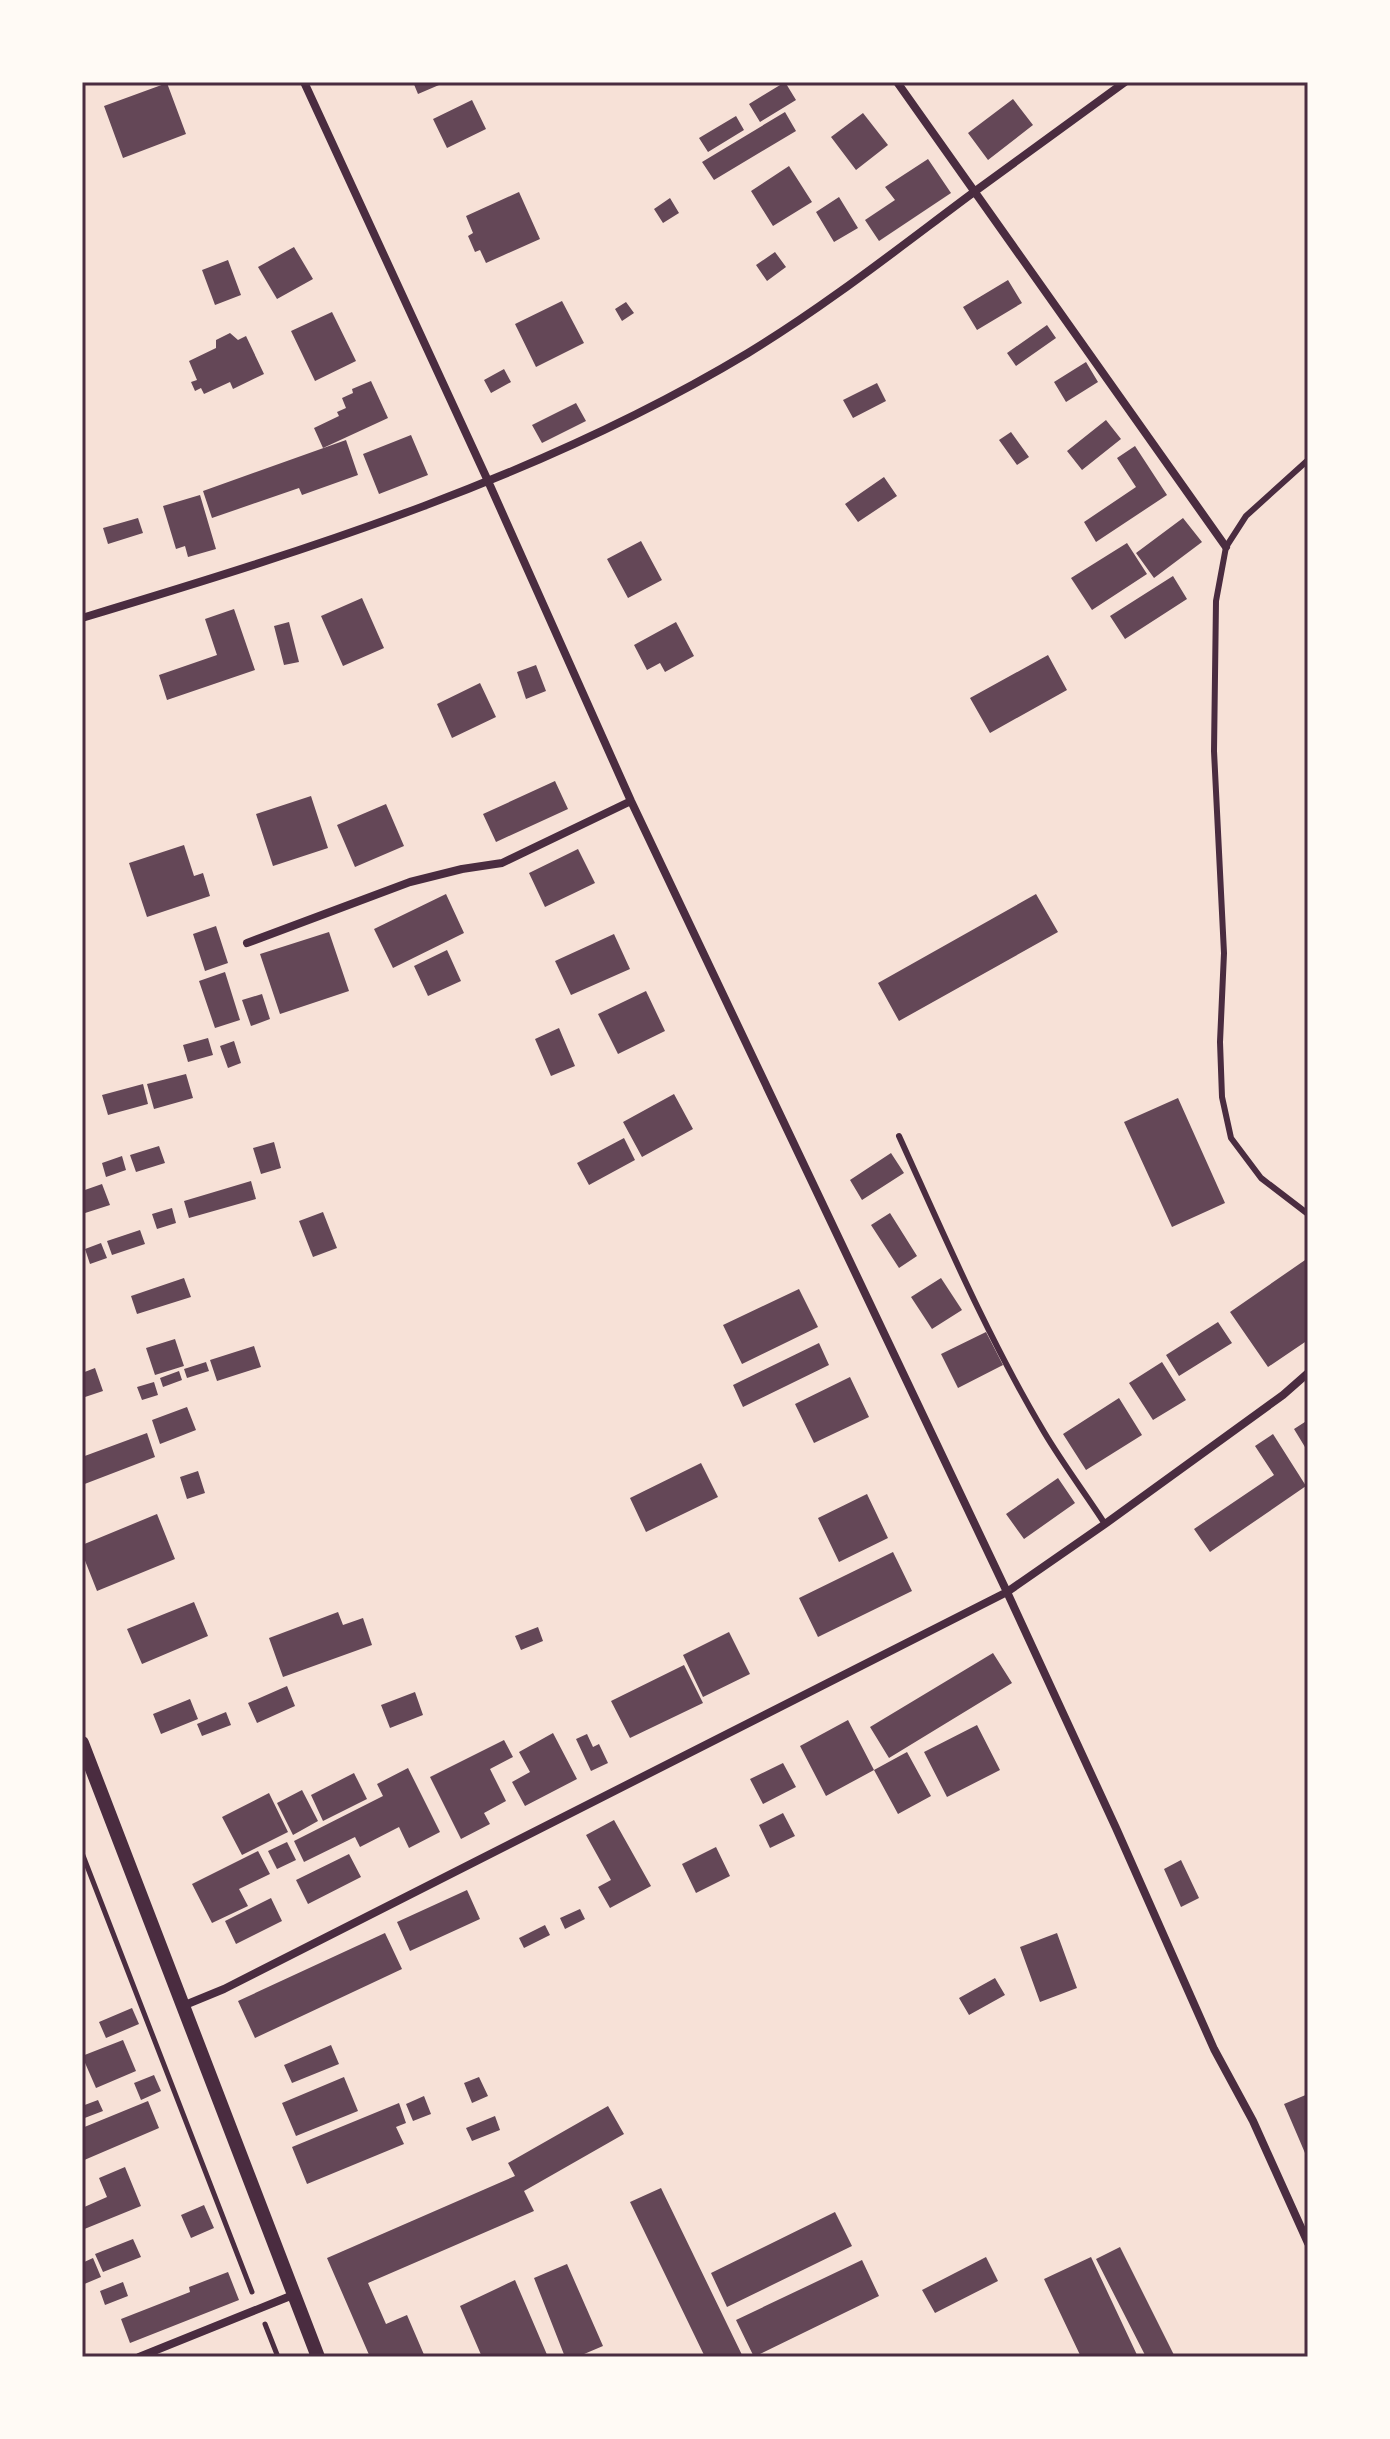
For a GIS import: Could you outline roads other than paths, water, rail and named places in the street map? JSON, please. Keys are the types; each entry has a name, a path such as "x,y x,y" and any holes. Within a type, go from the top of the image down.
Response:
{"street":[{"path":"304,82 631,801 1007,1592 1214,2049 1253,2121 1308,2243"},
{"path":"897,82 1226,547"},
{"path":"82,618 366,529 488,481 634,416 748,352 888,258 1125,82"},
{"path":"247,943 410,882 502,863 631,801"},
{"path":"185,2005 252,1975 1007,1592 1283,1395 1308,1373"},
{"path":"82,1743 318,2357"},
{"path":"139,2357 293,2295"}],"lane":[{"path":"1308,460 1246,516 1226,547 1216,601 1214,672 1214,751 1224,953 1220,1042 1222,1097 1231,1138 1261,1178 1308,1214"},
{"path":"899,1136 953,1254 1044,1433 1105,1524"}]}
